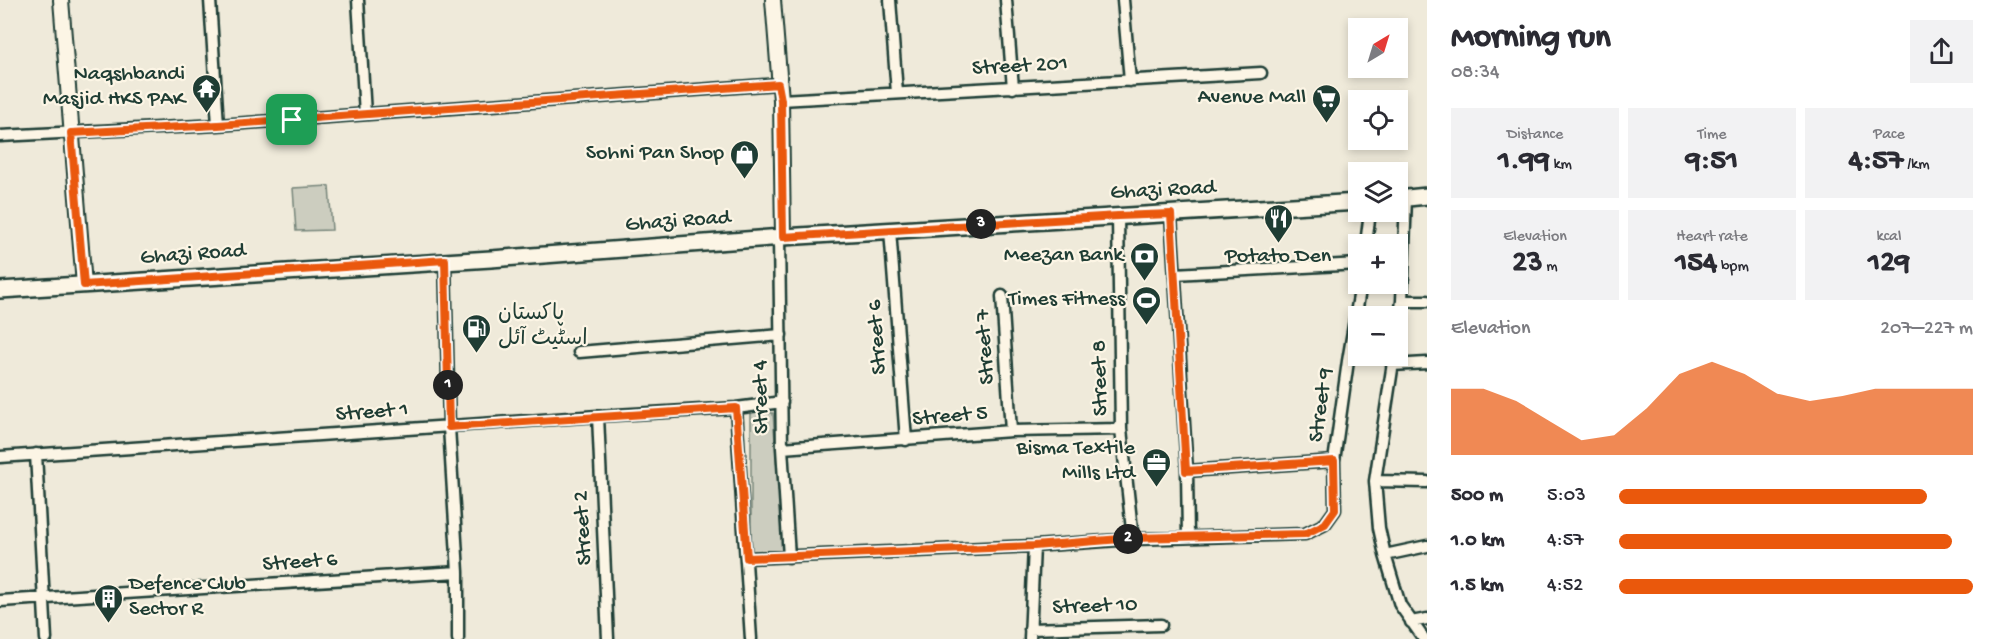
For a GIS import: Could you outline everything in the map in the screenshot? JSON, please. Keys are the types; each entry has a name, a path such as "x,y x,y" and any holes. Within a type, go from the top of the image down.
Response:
{"main road":[{"path":"1408,198 1427,196"},
{"name":"Ghazi Road","path":"0,290 445,260 491,259 781,237 1348,203"}],"street":[{"path":"61,0 84,285"},
{"path":"210,0 218,125"},
{"path":"358,0 365,114"},
{"path":"773,0 781,100 781,237"},
{"path":"891,0 897,93"},
{"path":"1006,0 1013,88"},
{"path":"1123,0 1130,81"},
{"name":"Street 201","path":"781,100 1261,73"},
{"path":"0,136 218,125 778,84"},
{"path":"1171,214 1188,537"},
{"name":"Street 8","path":"1118,216 1121,429 1133,538"},
{"path":"1401,306 1402,222"},
{"name":"Street 6","path":"890,230 906,440"},
{"name":"Street 4","path":"781,237 782,448 789,557"},
{"path":"445,260 449,427 458,572 458,639"},
{"path":"1175,274 1348,265"},
{"name":"Street 9","path":"747,558 1034,546 1133,538 1305,534 1325,524 1335,510 1334,461 1359,294"},
{"name":"Street 7","path":"1002,296 1011,431"},
{"path":"1402,301 1427,301"},
{"path":"579,352 781,334"},
{"path":"1408,361 1427,363"},
{"path":"1392,366 1375,481 1379,528 1400,605 1424,639"},
{"name":"Street 1","path":"0,457 736,408 782,402"},
{"path":"736,408 751,639"},
{"name":"Street 2","path":"598,416 608,639"},
{"name":"Street 5","path":"782,448 1011,431 1121,429"},
{"path":"36,454 46,639"},
{"path":"1186,471 1334,461"},
{"path":"1375,481 1427,483"},
{"path":"1030,634 1034,546"},
{"path":"1385,555 1427,546"},
{"name":"Street 6","path":"0,601 458,572"},
{"path":"1411,622 1427,619"},
{"name":"Street 10","path":"1030,634 1161,625"}],"shaded area":[{"path":"329,186 332,230 296,231 293,188"},
{"path":"751,412 773,413 783,554 751,551"}],"place":[{"name":"Naqshbandi Masjid HKS PAK","path":"206,114"},
{"name":"Avenue Mall","path":"1327,124"},
{"name":"Sohni Pan Shop","path":"745,180"},
{"name":"Potato Den","path":"1278,244"},
{"name":"Meezan Bank","path":"1144,282"},
{"name":"Times Fitness","path":"1146,326"},
{"name":"پاکستان اسٹیٹ آئل","path":"477,354"},
{"name":"Bisma Textile Mills Ltd","path":"1156,488"},
{"name":"Defence Club Sector R","path":"108,624"}],"route":[{"path":"778,84 781,100 783,237 1171,214 1186,471 1334,461 1335,510 1325,524 1305,534 1133,538 1034,546 747,558 736,408 449,427 445,260 84,285 71,133 292,120 778,84"}]}
